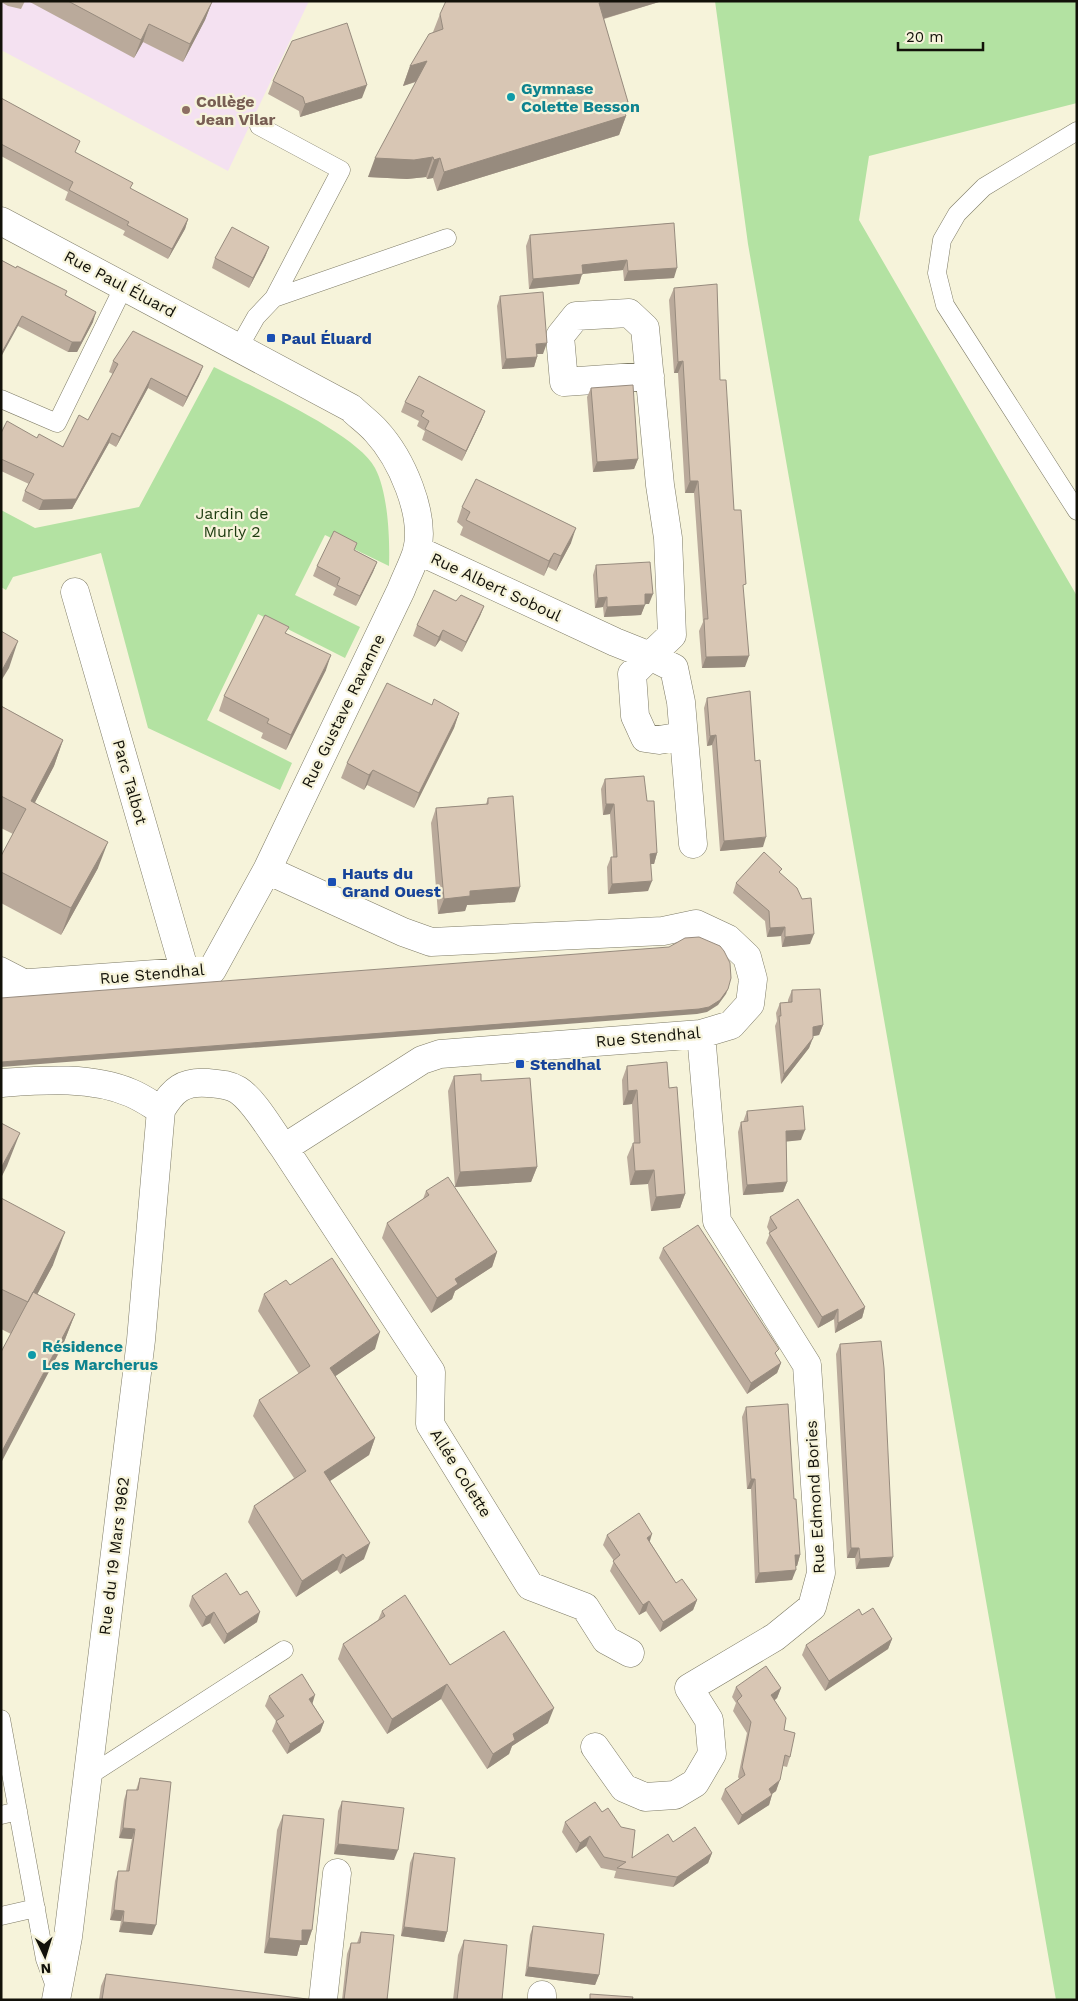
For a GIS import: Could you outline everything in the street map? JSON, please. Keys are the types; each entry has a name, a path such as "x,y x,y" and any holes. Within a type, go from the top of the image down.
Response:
{"street":[{"name":"Rue Paul Éluard","path":"1,221 239,347"},
{"name":"Rue Albert Soboul","path":"239,347 351,408 376,431 392,452 405,475 418,526 417,550 674,668 681,702 693,844"},
{"path":"650,376 660,486 668,538 672,635 632,674 635,716 644,738 659,740 683,736"},
{"name":"Rue Gustave Ravanne","path":"267,870 401,590 417,550"},
{"name":"Parc Talbot","path":"74,592 185,972"},
{"name":"Rue Stendhal","path":"1,985 212,970 267,870 403,932 431,942 663,932 696,924 728,939 747,957 753,979 750,1004 731,1025 701,1034 440,1054 422,1060 284,1148"},
{"name":"Rue Edmond Bories","path":"595,1748 624,1788 645,1797 675,1795 695,1784 712,1754 709,1720 688,1688 775,1637 812,1606 822,1573 807,1365 717,1221 701,1034"},
{"path":"1,1083 38,1080 108,1086 131,1093 161,1110 173,1092 188,1084 203,1082 224,1084 238,1090 249,1100 284,1148"},
{"name":"Rue du 19 Mars 1962","path":"57,1997 68,1937 141,1340 161,1110"},
{"name":"Allée Colette","path":"284,1148 431,1372 430,1424 530,1586 586,1607 606,1640 630,1653"},
{"path":"323,2000 337,1873"}],"lane":[{"path":"239,347 256,317 274,298 341,170 258,126"},
{"path":"1077,131 984,187 957,214 942,240 938,273 945,305 1077,511"},
{"path":"274,298 448,238"},
{"path":"1,399 57,423 124,286"},
{"path":"1,966 35,983"},
{"path":"87,1777 284,1650"},
{"path":"1,1719 10,1814 36,1908 45,1959 57,1997"},
{"path":"1,1916 36,1908"}],"shaded area":[{"name":"Collège Jean Vilar","path":"1,1 309,1 228,171 1,50"}],"green space":[{"path":"715,1 1077,1 1077,103 869,156 859,220 1077,596 1077,2000 1056,2000 748,244"},
{"name":"Jardin de Murly 2","path":"214,367 302,412 348,440 364,454 375,468 385,502 389,566 325,535 295,595 360,627 345,658 258,614 207,720 292,763 280,790 148,728 101,553 13,577 6,590 1,587 1,510 35,528 139,507"}],"building":[{"path":"68,1 212,2 190,44 149,24 141,40"},
{"name":"Gymnase Colette Besson","path":"446,1 605,1 599,3 628,102 621,104 626,116 444,172 440,158 434,160 433,157 414,160 375,158 427,61 410,66 429,34 443,29 440,14"},
{"path":"347,23 367,85 305,104 303,97 273,81 292,41"},
{"path":"1,98 80,141 75,152 133,183 130,188 188,219 172,249 127,225 129,222 69,190 73,182 1,144"},
{"path":"674,223 677,268 628,271 627,260 582,265 583,274 533,279 530,235"},
{"path":"232,227 269,247 253,278 215,258"},
{"path":"1,260 67,291 65,295 96,312 81,342 72,342 22,316 1,354"},
{"path":"717,284 720,380 726,380 734,510 741,510 746,584 743,585 749,656 706,657 704,619 708,619 698,481 690,481 683,361 678,362 674,288"},
{"path":"543,292 547,343 536,344 537,357 506,359 500,296"},
{"path":"133,331 203,366 187,397 151,378 120,437 112,433 76,499 43,500 25,491 34,474 1,459 1,433 7,421 37,438 39,434 63,447 79,415 88,420 118,364 113,361"},
{"path":"419,376 485,411 466,451 425,429 429,421 421,416 424,411 405,402"},
{"path":"633,385 638,459 597,462 591,388"},
{"path":"476,479 576,528 561,556 554,553 549,561 466,520 470,512 462,507"},
{"path":"334,531 357,543 354,550 377,562 360,596 337,585 340,578 317,566"},
{"path":"650,562 653,594 645,594 645,605 607,607 607,597 598,598 596,565"},
{"path":"434,590 456,601 461,595 484,606 466,642 443,630 439,637 417,625"},
{"path":"265,615 289,627 285,633 331,655 291,735 267,723 269,719 224,696"},
{"path":"1,631 18,641 1,672"},
{"path":"387,683 432,705 434,699 459,713 419,793 373,770 369,775 347,763"},
{"path":"750,691 755,761 760,760 766,837 724,841 716,735 710,736 707,698"},
{"path":"1,706 63,740 31,801 108,842 71,908 1,872 1,856 26,809 1,796"},
{"path":"644,776 647,801 654,801 657,853 650,854 652,881 612,884 611,857 617,857 614,804 606,804 605,779"},
{"path":"513,796 520,887 470,891 470,896 444,899 436,808 488,804 488,798"},
{"path":"764,852 782,869 779,872 797,888 802,899 811,898 814,934 785,937 785,927 770,928 769,911 736,883"},
{"path":"699,937 720,946 724,951 730,963 731,978 728,989 720,1000 709,1007 699,1009 1,1062 1,998 669,947 685,938"},
{"path":"820,989 823,1025 813,1027 813,1038 784,1074 779,1016 781,1016 780,1003 792,1002 792,990"},
{"path":"667,1062 669,1088 677,1087 685,1194 656,1197 654,1170 635,1171 633,1143 640,1143 637,1090 628,1091 627,1066"},
{"path":"481,1074 481,1081 530,1078 537,1167 460,1172 454,1076"},
{"path":"803,1106 805,1130 786,1131 787,1182 747,1185 741,1122 748,1121 747,1111"},
{"path":"1,1123 20,1133 1,1168"},
{"path":"448,1177 497,1252 455,1279 458,1284 437,1298 387,1223 429,1195 426,1191"},
{"path":"1,1198 65,1232 28,1302 1,1289"},
{"path":"798,1199 865,1307 838,1323 838,1309 822,1317 769,1233 777,1228 770,1217"},
{"path":"698,1225 779,1349 775,1353 781,1363 751,1383 663,1248"},
{"path":"332,1258 380,1332 330,1368 375,1438 324,1472 370,1543 346,1558 343,1554 302,1581 254,1506 306,1471 259,1400 310,1366 264,1294 286,1280 290,1285"},
{"path":"33,1292 75,1314 1,1453 1,1352"},
{"path":"881,1341 893,1557 860,1559 859,1548 851,1548 840,1344"},
{"path":"788,1404 794,1499 796,1499 800,1555 795,1555 796,1570 759,1573 755,1479 751,1479 746,1407"},
{"path":"639,1513 652,1534 647,1538 676,1583 682,1579 697,1600 663,1622 649,1601 643,1605 613,1561 620,1555 607,1535"},
{"path":"226,1573 240,1595 247,1591 260,1612 227,1634 214,1612 206,1617 192,1596"},
{"path":"405,1595 450,1665 504,1631 554,1708 513,1734 515,1740 493,1754 447,1684 392,1719 343,1644 385,1616 382,1611"},
{"path":"873,1608 892,1639 829,1681 806,1645 859,1609 862,1615"},
{"path":"766,1666 781,1688 771,1695 786,1718 784,1730 795,1733 790,1757 785,1755 780,1780 769,1789 772,1795 742,1815 725,1789 745,1775 742,1767 751,1722 737,1701 742,1696 736,1687"},
{"path":"302,1674 315,1695 309,1699 324,1722 290,1744 276,1721 284,1716 269,1696"},
{"path":"140,1778 171,1782 156,1925 123,1922 124,1911 114,1910 118,1871 129,1871 135,1829 123,1828 127,1790 138,1790"},
{"path":"342,1801 404,1808 398,1850 338,1844"},
{"path":"595,1802 602,1812 608,1808 621,1827 635,1830 632,1858 668,1834 673,1842 695,1827 712,1853 677,1877 617,1868 626,1862 604,1857 590,1836 580,1843 565,1822"},
{"path":"283,1815 324,1819 312,1930 302,1930 302,1941 269,1938"},
{"path":"414,1853 455,1858 447,1932 404,1927"},
{"path":"533,1926 604,1934 599,1975 528,1967"},
{"path":"361,1932 394,1935 387,2000 344,2000 351,1943 360,1943"},
{"path":"464,1940 507,1945 502,2000 457,2000"},
{"path":"106,1974 315,2000 102,2000"},
{"path":"590,1994 633,1997 632,2000 590,2000"}],"place":[{"name":"Gymnase Colette Besson","path":"511,97"},
{"name":"Collège Jean Vilar","path":"186,110"},
{"name":"Paul Éluard","path":"271,338"},
{"name":"Hauts du Grand Ouest","path":"332,882"},
{"name":"Stendhal","path":"520,1064"},
{"name":"Résidence Les Marcherus","path":"32,1355"}]}
